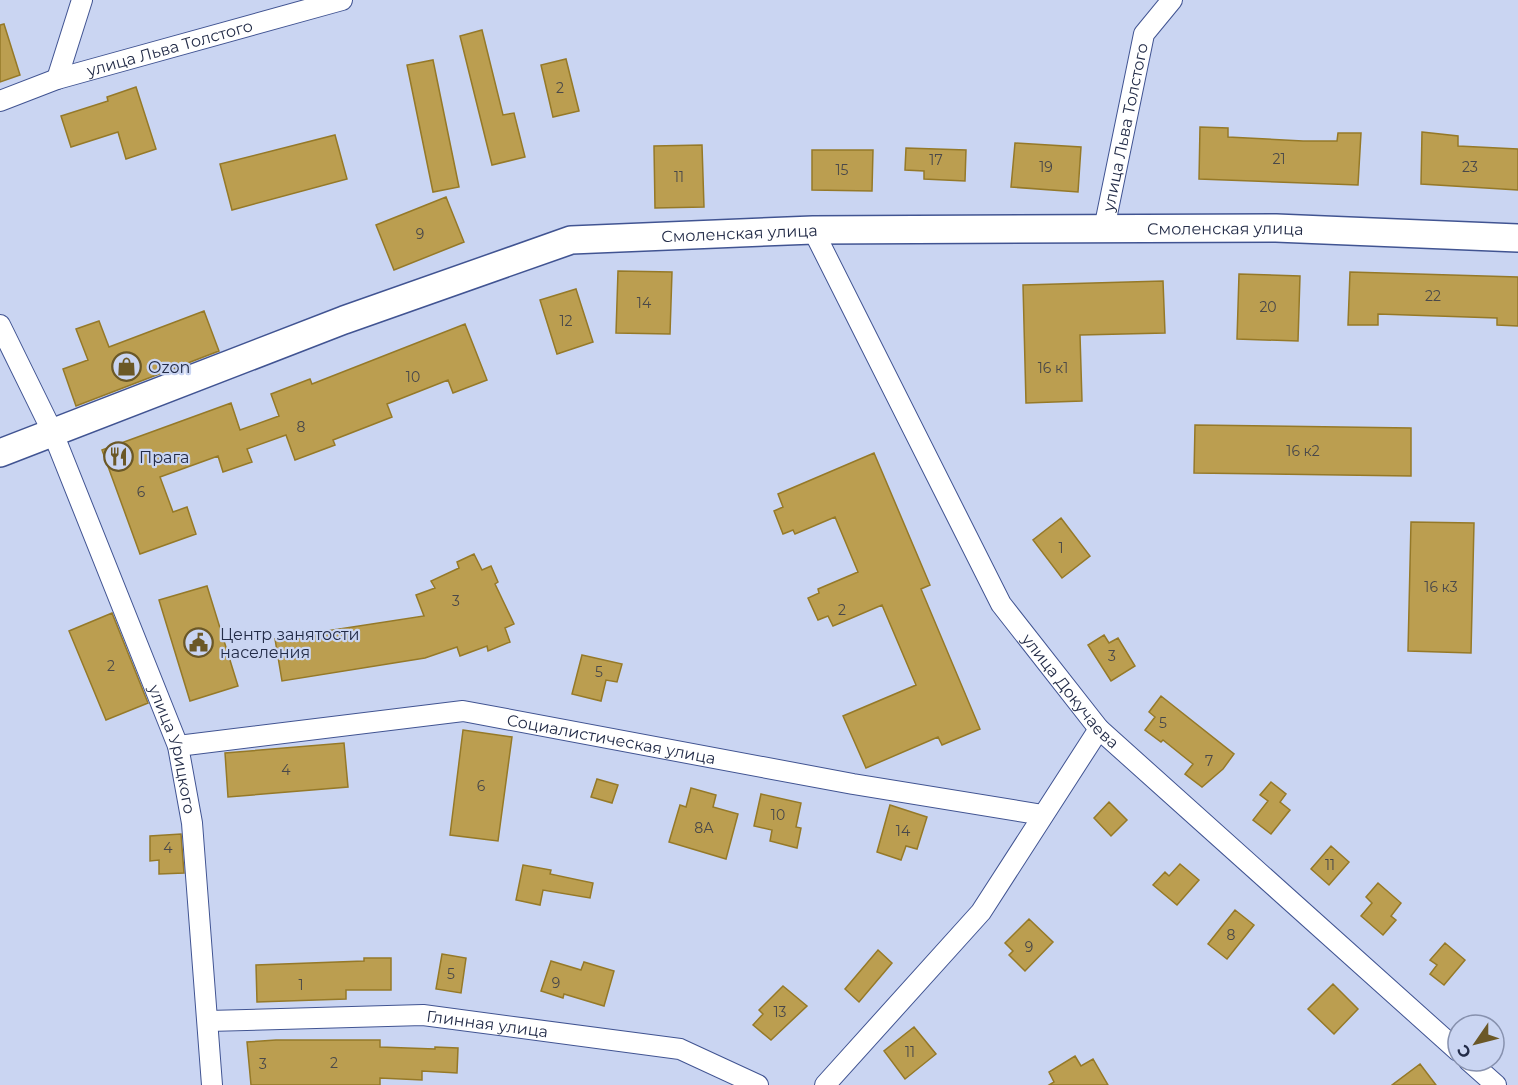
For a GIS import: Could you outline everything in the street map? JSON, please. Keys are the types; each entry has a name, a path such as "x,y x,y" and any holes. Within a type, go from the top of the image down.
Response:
{"main road":[{"name":"Смоленская улица","path":"0,453 344,320 571,240 813,230 1276,228 1518,238"}],"street":[{"path":"57,79 82,0"},
{"name":"улица Льва Толстого","path":"0,101 57,79 342,0"},
{"name":"улица Льва Толстого","path":"1104,229 1144,34 1172,0"},
{"name":"улица Докучаева","path":"813,230 1001,604 1099,729 1446,1040"},
{"name":"улица Урицкого","path":"0,325 53,433 178,746 192,823 212,1085"},
{"name":"Социалистическая улица","path":"178,746 463,711 853,784 1043,815"},
{"path":"825,1085 981,912 1099,729"},
{"name":"Глинная улица","path":"208,1021 423,1015 680,1049 758,1085"},
{"path":"1482,1073 1496,1085"}],"building":[{"path":"4,24 20,75 0,82 0,25"},
{"path":"482,30 503,115 514,113 525,157 492,165 460,36"},
{"path":"566,59 579,111 553,117 541,65"},
{"path":"433,60 459,187 433,192 407,65"},
{"path":"136,87 156,149 126,159 118,132 71,147 61,116 108,101 107,97"},
{"path":"1200,127 1228,128 1228,137 1303,141 1337,141 1338,133 1361,133 1358,185 1199,179"},
{"path":"1422,132 1458,136 1458,146 1518,149 1518,190 1421,184"},
{"path":"335,135 347,179 232,210 220,164"},
{"path":"1015,143 1081,147 1078,192 1011,187"},
{"path":"702,145 704,207 655,208 654,146"},
{"path":"906,148 966,150 965,181 924,179 924,171 905,170"},
{"path":"812,150 873,150 872,191 812,190"},
{"path":"446,197 464,242 394,270 376,225"},
{"path":"618,271 672,272 670,334 616,333"},
{"path":"1350,272 1518,277 1518,326 1497,325 1497,318 1378,314 1378,325 1348,325"},
{"path":"1239,274 1300,276 1298,341 1237,339"},
{"path":"1163,281 1165,333 1080,335 1082,401 1026,403 1023,285"},
{"path":"576,289 593,342 557,354 540,300"},
{"path":"204,311 219,351 76,406 63,369 88,360 76,329 99,321 109,347"},
{"path":"465,324 487,380 453,393 448,380 387,404 392,417 333,440 335,445 295,460 286,435 247,449 252,462 223,472 218,456 160,477 173,512 187,507 196,534 140,554 102,450 231,403 240,430 279,416 271,394 310,379 312,384"},
{"path":"1195,425 1411,428 1411,476 1194,473"},
{"path":"874,453 930,585 921,589 980,729 942,745 938,737 866,768 843,716 916,685 882,605 833,626 828,616 818,620 808,598 819,593 818,589 858,572 835,517 795,534 793,530 783,534 774,511 783,507 778,494"},
{"path":"1061,518 1090,556 1062,578 1033,540"},
{"path":"1411,522 1474,523 1471,653 1408,651"},
{"path":"474,554 482,570 491,566 498,582 495,584 514,624 505,628 510,642 488,651 487,646 460,656 457,647 425,658 282,681 275,639 424,616 416,595 435,588 431,581 459,568 457,562"},
{"name":"Центр занятости населения","path":"207,586 238,686 190,701 159,600"},
{"path":"112,613 148,703 106,720 69,631"},
{"path":"1104,635 1109,643 1118,638 1135,666 1111,681 1088,645"},
{"path":"582,655 622,664 617,682 606,680 601,701 572,694"},
{"path":"1161,696 1234,754 1223,769 1202,787 1185,774 1193,764 1163,740 1161,742 1145,730 1155,717 1149,712"},
{"path":"463,730 512,737 498,841 450,835"},
{"path":"344,743 348,787 228,797 225,753"},
{"path":"597,779 618,785 612,803 591,797"},
{"path":"1271,782 1286,794 1280,802 1290,810 1271,834 1253,820 1268,801 1260,795"},
{"path":"691,788 716,795 713,807 738,814 726,859 669,842 680,805 686,807"},
{"path":"761,794 801,803 796,827 801,828 797,848 770,841 772,830 754,826"},
{"path":"1109,802 1127,820 1111,836 1094,818"},
{"path":"890,805 927,817 917,849 906,846 901,860 877,852"},
{"path":"181,834 184,873 159,874 159,860 150,861 150,836"},
{"path":"1331,846 1349,862 1329,885 1311,869"},
{"path":"1180,864 1199,880 1177,905 1153,885 1165,872 1169,876"},
{"path":"523,865 551,870 550,874 593,883 590,898 543,890 540,905 516,900"},
{"path":"1378,883 1401,903 1391,916 1396,920 1383,935 1361,916 1372,903 1366,897"},
{"path":"1235,910 1254,925 1227,959 1208,944"},
{"path":"1029,919 1053,942 1025,971 1009,955 1013,951 1005,943"},
{"path":"1445,943 1465,960 1444,985 1430,974 1437,965 1430,960"},
{"path":"878,950 892,963 859,1002 845,989"},
{"path":"442,954 466,958 461,993 436,989"},
{"path":"364,958 391,958 391,990 346,990 346,999 257,1002 256,965 364,961"},
{"path":"551,961 581,970 584,962 614,971 604,1006 564,994 563,998 541,991"},
{"path":"1333,984 1358,1009 1334,1034 1308,1009"},
{"path":"783,986 807,1006 771,1040 753,1025 763,1014 759,1010"},
{"path":"914,1027 936,1054 905,1079 884,1051"},
{"path":"380,1040 380,1047 458,1048 457,1073 422,1071 422,1080 380,1078 380,1085 251,1085 247,1042"},
{"path":"1075,1056 1081,1066 1093,1059 1108,1085 1049,1085 1054,1082 1049,1072"},
{"path":"1420,1064 1436,1085 1392,1085"}],"place":[{"name":"Ozon","path":"127,367"},
{"name":"Прага","path":"118,457"},
{"name":"Центр занятости населения","path":"199,643"}]}
